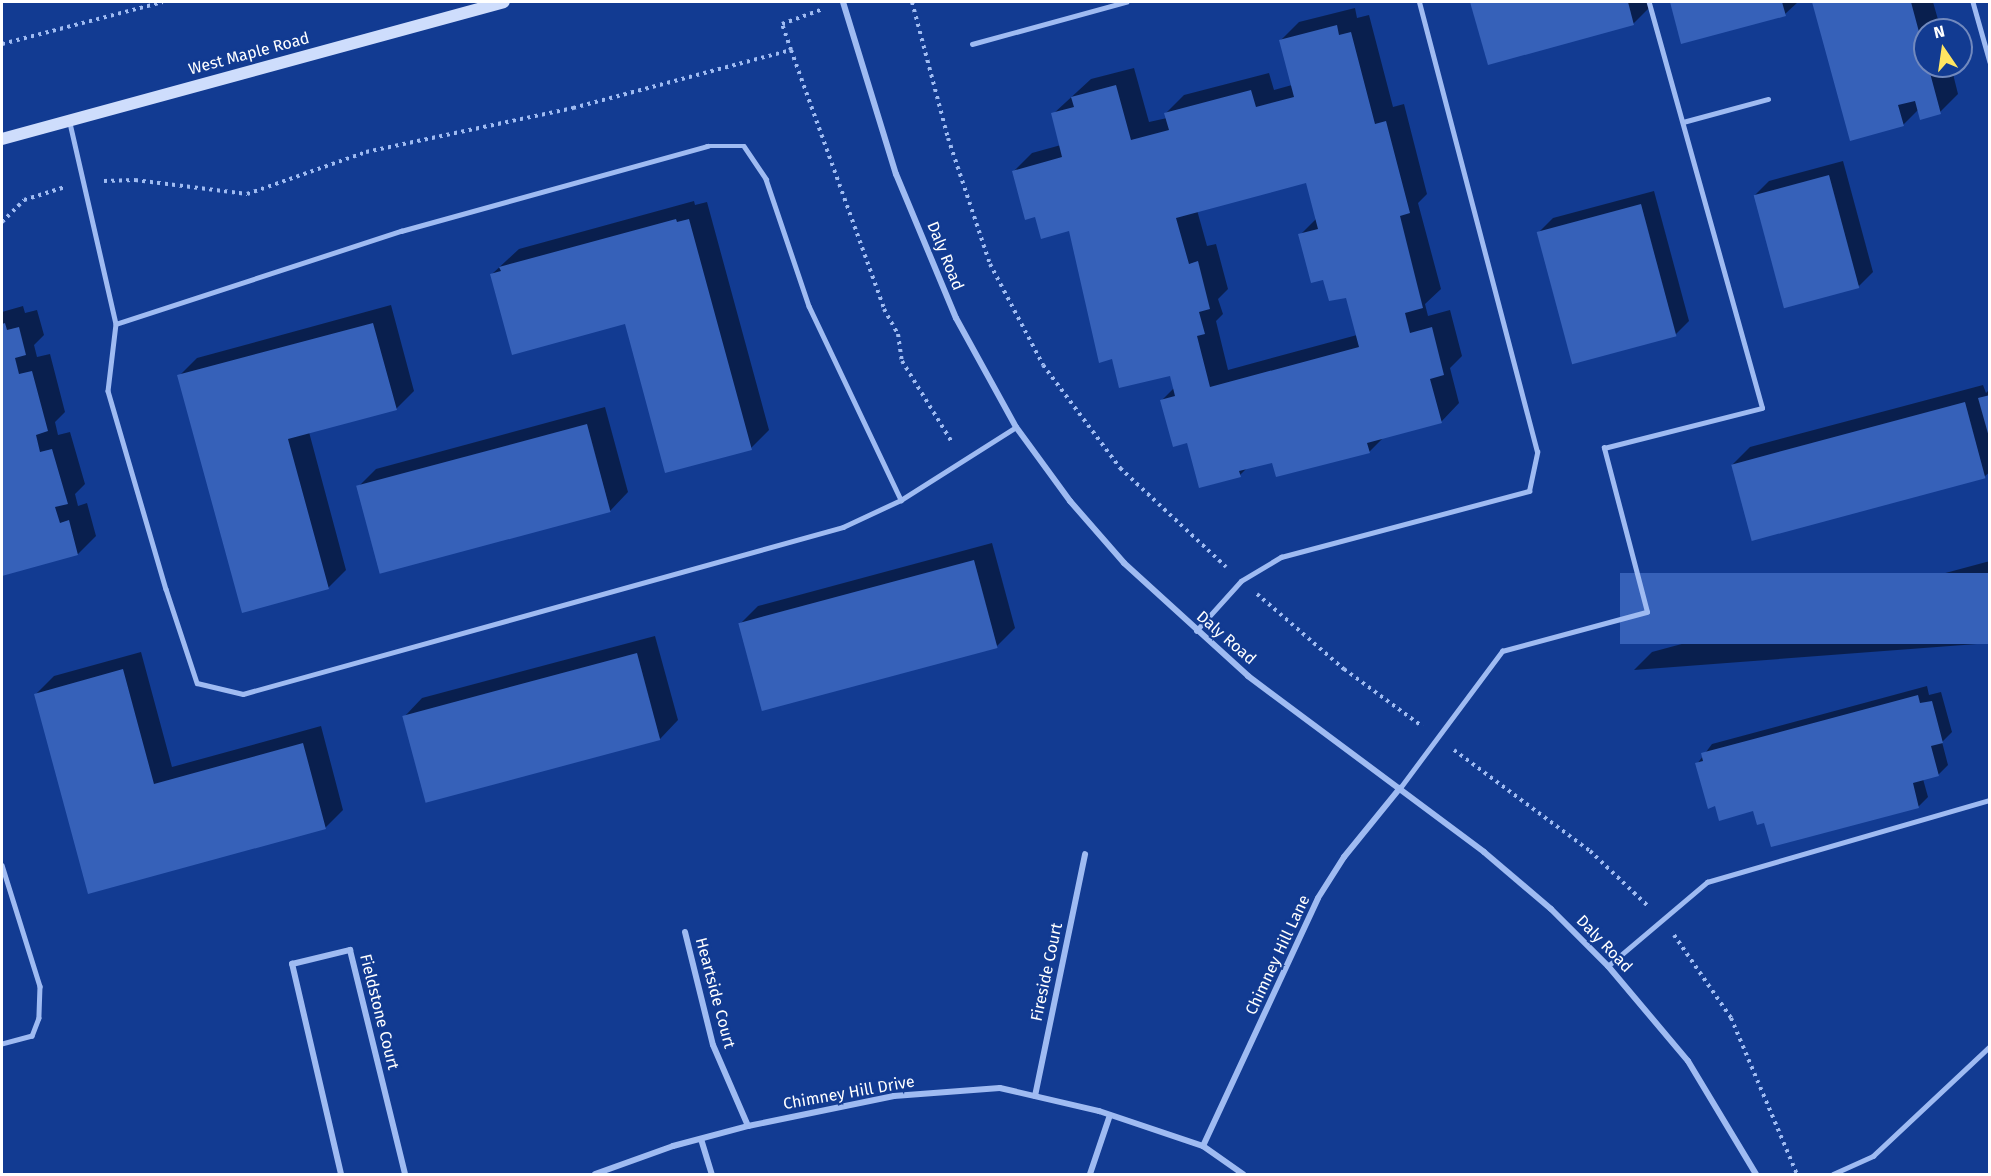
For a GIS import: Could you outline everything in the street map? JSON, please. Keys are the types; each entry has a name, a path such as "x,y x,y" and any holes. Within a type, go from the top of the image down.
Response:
{"main road":[{"name":"West Maple Road","path":"2,139 504,2"}],"street":[{"name":"Daly Road","path":"843,2 896,174 956,318 1016,427 1070,501 1124,563 1248,676 1400,788 1551,909 1608,966 1688,1061 1756,1174"},
{"name":"Chimney Hill Lane","path":"1203,1146 1318,898 1344,857 1400,788"},
{"name":"Fireside Court","path":"1035,1096 1085,854"},
{"name":"Heartside Court","path":"685,932 713,1045 748,1126"},
{"name":"Fieldstone Court","path":"341,1174 292,964 350,950 405,1174"},
{"name":"Chimney Hill Drive","path":"596,1174 748,1126 894,1096 1000,1088 1110,1115 1203,1146 1243,1174"},
{"path":"1090,1174 1110,1115"},
{"path":"701,1139 711,1174"}],"lane":[{"path":"972,44 1126,2"},
{"path":"1196,631 1241,581 1281,557 1529,490 1537,452 1419,2"},
{"path":"1400,788 1502,651 1647,612 1604,448 1762,408 1650,2"},
{"path":"1973,2 1989,62"},
{"path":"1683,122 1768,99"},
{"path":"69,120 116,324 108,391 166,589 198,683 243,694 843,527 901,500 960,466 1016,427"},
{"path":"116,324 401,231 707,146 744,146 766,178 809,306 901,500"},
{"path":"1608,966 1707,882 1989,800"},
{"path":"2,865 40,986 39,1018 32,1036 2,1044"},
{"path":"1833,1174 1873,1156 1989,1046"}],"path":[{"path":"2,44 163,2"},
{"path":"843,2 782,24 884,309 898,334 902,361 951,438 960,466"},
{"path":"912,2 948,138 990,264 1043,365 1120,468 1241,581 1344,669 1590,851 1663,919 1731,1018 1797,1174"},
{"path":"2,222 24,200 83,181 135,180 247,194 366,152 573,108 791,50"}],"building":[{"path":"1470,2 1628,2 1634,25 1488,65"},
{"path":"1670,2 1782,2 1786,16 1681,44"},
{"path":"1812,2 1911,2 1915,18 1913,18 1913,78 1931,78 1941,114 1920,120 1915,101 1898,105 1904,126 1850,141"},
{"path":"1337,25 1339,35 1351,32 1375,124 1386,121 1410,213 1400,216 1423,308 1405,313 1410,333 1432,327 1444,375 1430,379 1442,423 1367,443 1370,453 1276,477 1272,463 1239,471 1241,477 1199,488 1187,443 1173,447 1160,400 1175,396 1170,376 1119,388 1112,359 1099,363 1069,231 1041,239 1035,217 1025,220 1012,171 1062,157 1051,113 1074,107 1071,97 1116,85 1131,140 1169,130 1164,113 1251,90 1256,107 1294,97 1279,40","holes":["1306,183 1318,229 1298,234 1311,283 1323,280 1329,301 1346,298 1359,347 1210,387 1197,336 1205,334 1199,312 1210,309 1198,261 1189,264 1176,218"]},
{"path":"1829,175 1859,288 1784,308 1754,195"},
{"path":"1641,204 1676,336 1572,364 1537,232"},
{"path":"676,219 677,222 689,219 752,450 665,473 625,324 512,355 490,274 501,271 499,267"},
{"path":"5,323 7,330 19,327 26,355 15,358 19,374 32,371 48,431 36,435 40,452 52,449 68,504 55,507 60,523 69,520 78,555 2,576 2,324"},
{"path":"373,323 397,410 288,439 329,589 242,613 177,375"},
{"path":"1990,395 1990,437 1989,437 1978,398"},
{"path":"1965,402 1985,478 1752,541 1731,465"},
{"path":"587,424 611,512 380,574 356,486"},
{"path":"974,560 998,648 762,711 738,623"},
{"path":"1620,573 1990,573 1990,644 1620,644"},
{"path":"637,653 660,740 426,803 402,716"},
{"path":"123,669 154,784 303,743 326,829 88,894 34,694"},
{"path":"1918,695 1920,703 1932,701 1943,743 1931,746 1939,776 1913,783 1919,808 1771,847 1764,823 1757,825 1753,811 1719,821 1715,806 1708,809 1695,763 1703,761 1701,753"}]}
